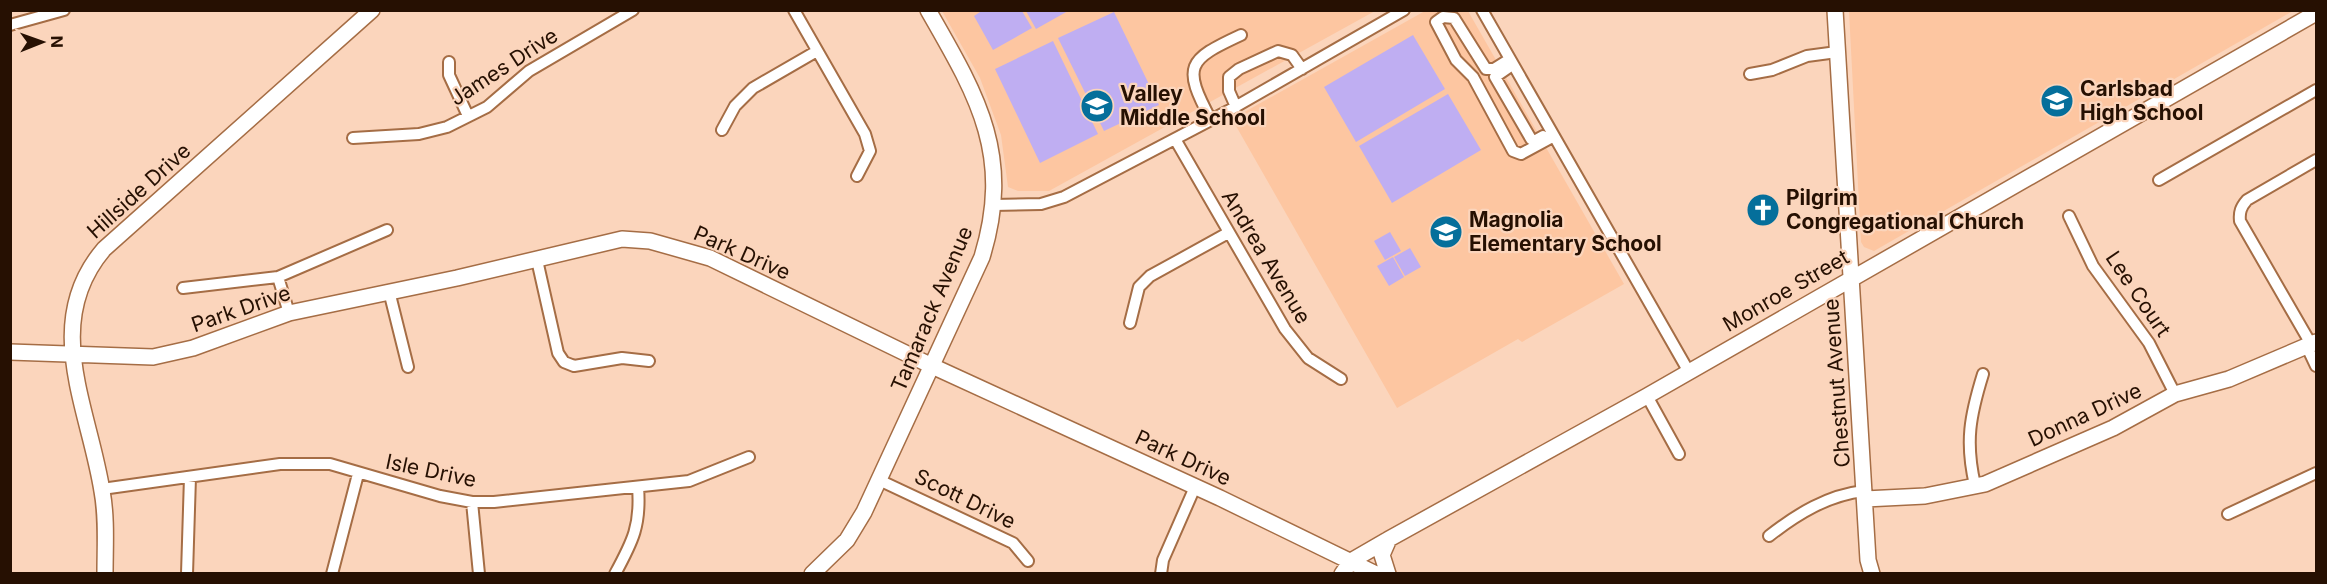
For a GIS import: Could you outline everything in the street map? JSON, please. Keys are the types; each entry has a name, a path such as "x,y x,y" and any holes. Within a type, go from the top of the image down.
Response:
{"main road":[{"name":"Hillside Drive","path":"105,573 102,489 72,354 71,328 82,282 104,249 372,10"},
{"name":"Tamarack Avenue","path":"821,571 847,540 864,512 982,257 993,205 994,177 987,128 971,84 928,10"},
{"name":"Chestnut Avenue","path":"1835,10 1868,560 1872,573"},
{"name":"Monroe Street","path":"1346,567 1389,540 1647,396 1851,277 2316,13"},
{"name":"Park Drive","path":"10,352 153,357 174,354 289,313 537,260 622,239 650,241 710,258 932,366 1196,487 1346,567 1376,573"},
{"name":"Donna Drive","path":"1864,495 1925,496 1985,484 2113,428 2175,394 2229,379 2312,345"},
{"path":"1388,573 1382,555 1389,540"}],"street":[{"path":"10,25 64,10"},
{"name":"James Drive","path":"353,138 419,134 447,127 487,107 529,71 633,10"},
{"path":"794,10 865,134 870,152 857,176"},
{"path":"993,205 1041,204 1064,197 1211,120 1404,10"},
{"path":"1482,10 1689,372"},
{"path":"1512,62 1494,69 1486,69 1454,18 1443,16 1436,22 1456,60 1473,77 1514,151 1521,154 1552,133"},
{"path":"1211,120 1194,88 1192,75 1195,66 1201,56 1241,34"},
{"path":"722,130 735,106 753,88 817,51"},
{"path":"1236,106 1229,92 1229,77 1239,69 1278,51 1292,55 1302,69"},
{"path":"1750,74 1772,70 1807,56 1837,52"},
{"path":"449,62 449,75 468,116"},
{"path":"1477,86 1495,77 1512,62"},
{"path":"1495,77 1534,141 1552,133"},
{"path":"2159,180 2316,90"},
{"name":"Andrea Avenue","path":"1174,139 1285,329 1308,358 1341,379"},
{"path":"2316,160 2247,200 2241,206 2240,214 2240,221 2312,345 2316,366"},
{"name":"Lee Court","path":"2069,216 2093,266 2149,343 2175,394"},
{"path":"183,288 278,277 387,230"},
{"path":"1130,323 1139,287 1150,276 1227,233"},
{"path":"537,260 558,353 564,362 574,366 622,358 649,361"},
{"path":"278,277 289,313"},
{"path":"389,291 408,368"},
{"path":"1975,485 1969,459 1968,431 1983,374"},
{"path":"1647,396 1679,454"},
{"name":"Isle Drive","path":"102,489 280,464 330,464 440,496 472,502 689,481 749,457"},
{"path":"2228,514 2316,472"},
{"path":"332,573 358,474"},
{"path":"187,573 190,477"},
{"name":"Scott Drive","path":"879,480 1013,543 1028,561"},
{"path":"615,573 637,530 640,514 638,487"},
{"path":"1161,573 1163,560 1196,487"},
{"path":"1769,536 1831,497 1864,495"},
{"path":"472,502 479,573"}],"shaded area":[{"path":"983,10 1022,11 1032,28 993,50 974,16"},
{"name":"Carlsbad High School","path":"1849,10 2293,11 1874,251 1864,247 1861,242"},
{"name":"Valley Middle School","path":"942,11 1375,11 1049,191 1018,191 1008,187 1001,135 980,78"},
{"path":"1026,11 1068,11 1036,29"},
{"name":"Magnolia Elementary School","path":"1425,11 1468,11 1624,284 1522,342 1518,339 1397,408 1232,119"},
{"path":"1114,12 1159,105 1104,131 1058,38"},
{"path":"1413,35 1445,89 1356,142 1324,87"},
{"path":"1053,41 1098,134 1040,163 995,69"},
{"path":"1448,94 1481,150 1392,203 1359,146"},
{"path":"1390,232 1401,251 1385,260 1374,241"},
{"path":"1410,248 1421,267 1405,276 1394,257"},
{"path":"1393,257 1404,277 1389,286 1377,266"}],"place":[{"name":"Carlsbad High School","path":"2057,101"},
{"name":"Valley Middle School","path":"1097,106"},
{"name":"Pilgrim Congregational Church","path":"1763,210"},
{"name":"Magnolia Elementary School","path":"1446,232"}]}
